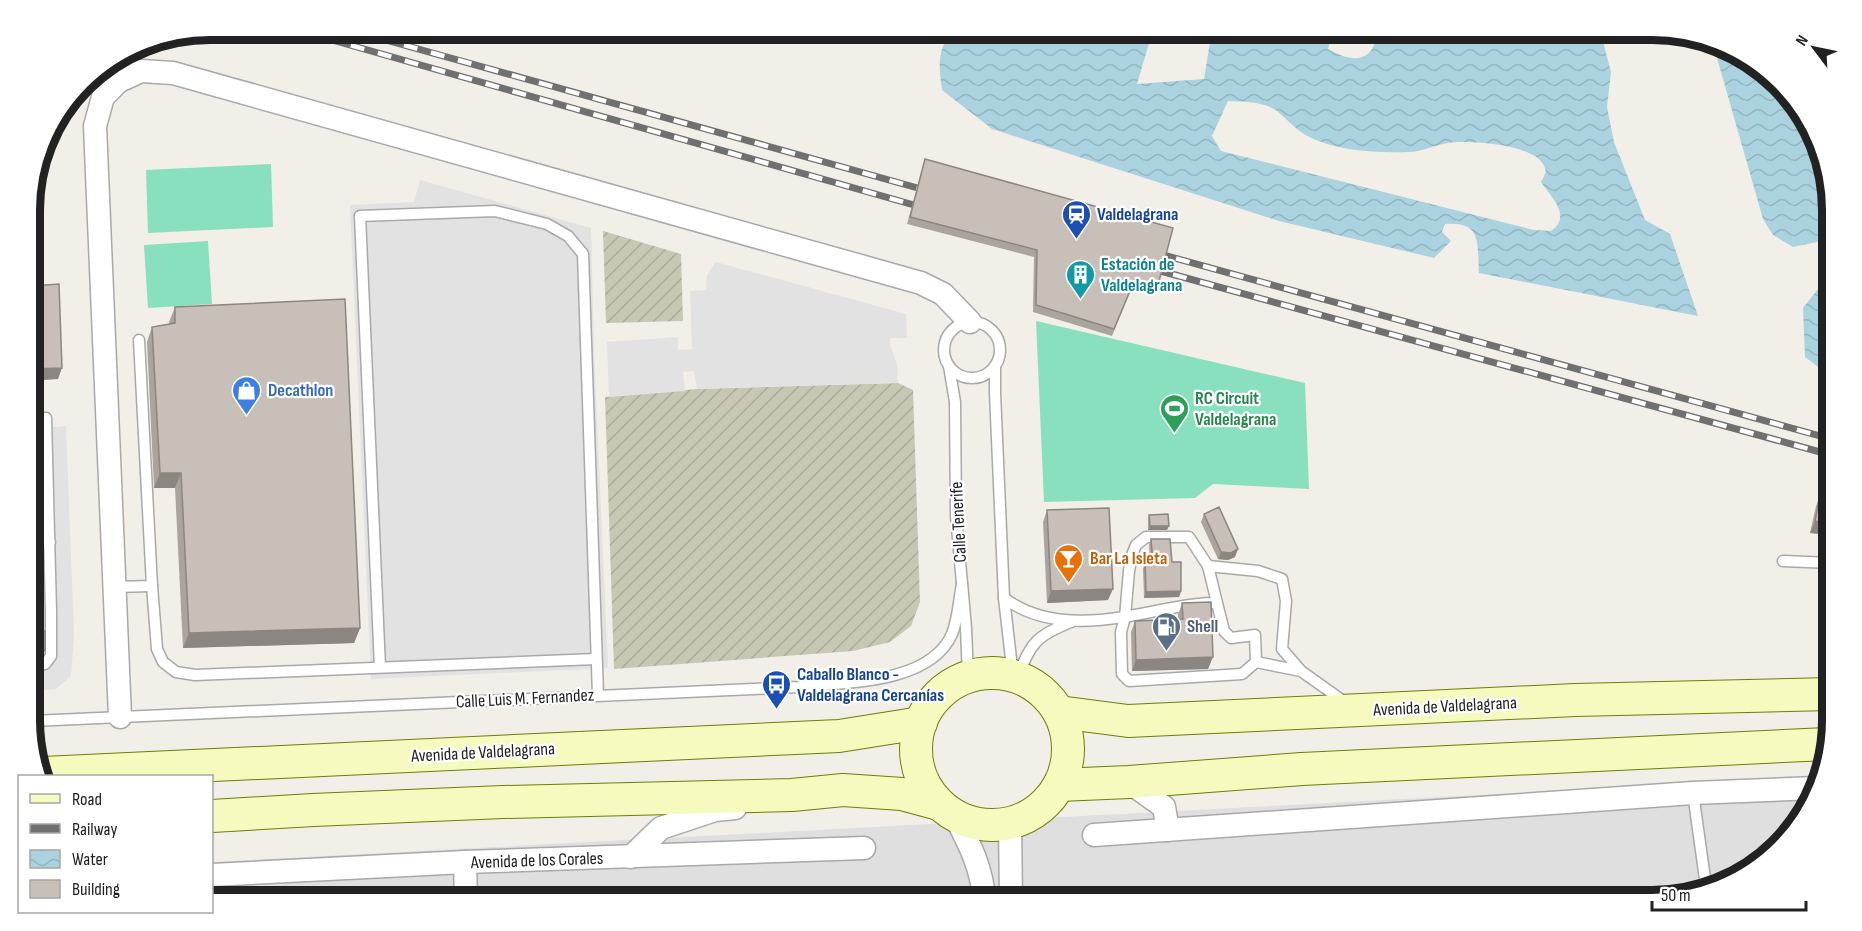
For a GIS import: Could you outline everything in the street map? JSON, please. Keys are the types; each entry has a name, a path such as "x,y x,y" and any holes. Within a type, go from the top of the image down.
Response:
{"main road":[{"path":"213,816 503,802 792,795 843,789 902,794 947,810 974,823 992,825 1010,823 1034,813 1048,801 1059,785 1067,761 1067,736 1059,712 1034,685 1015,676 990,673 968,677 948,688 932,704 921,723 916,745 918,767 926,788 947,810"},
{"name":"Avenida de Valdelagrana","path":"1059,712 1128,721 1575,700 1822,694"},
{"name":"Avenida de Valdelagrana","path":"49,773 817,731 921,723"},
{"path":"1059,785 1302,769 1820,744"}],"street":[{"path":"120,717 95,126 103,97 119,81 141,71 173,73 921,283 944,294 970,322"},
{"path":"1129,782 1164,807 1168,830"},
{"path":"1094,835 1693,793 1807,788"},
{"path":"631,856 661,828 715,810 759,806 792,795"},
{"path":"947,810 973,852 984,890"},
{"path":"1010,823 1011,890"},
{"name":"Avenida de los Corales","path":"213,875 465,862 864,848"},
{"path":"465,862 466,890"}],"lane":[{"path":"380,667 360,216 495,211 547,224 568,236 583,254 592,465 598,695"},
{"path":"970,322 987,326 998,340 999,358 995,366 981,377 962,377 949,366 944,354 945,342 951,332 959,325 970,322"},
{"path":"139,340 157,649 163,662 176,672 195,675 596,659"},
{"name":"Calle Tenerife","path":"949,366 955,402 956,516 968,677"},
{"path":"995,366 1004,598 1015,676"},
{"path":"40,664 45,664 51,656 46,418 41,419"},
{"path":"1146,537 1190,537 1208,566 1224,632 1231,638 1255,635 1256,662 1242,674 1129,681 1122,674 1121,632 1125,617 1132,555 1136,545 1146,537"},
{"path":"40,543 50,542"},
{"path":"1783,561 1822,563"},
{"path":"1208,566 1258,571 1282,579 1286,601 1282,649 1301,671 1355,710"},
{"name":"Calle Luis M. Fernandez","path":"40,721 799,687 884,678 913,669 942,651 953,632 962,584"},
{"path":"114,587 152,586"},
{"path":"1004,598 1030,613 1071,621 1125,617 1203,602 1217,603"},
{"path":"1015,676 1030,648 1049,631 1071,621"},
{"path":"1256,662 1301,671"},
{"path":"1337,778 1391,765"},
{"path":"1177,778 1199,786 1215,787"},
{"path":"1693,793 1705,881"}],"shaded area":[{"path":"420,180 591,228 608,668 371,679 350,205 414,202"},
{"path":"603,231 681,254 683,321 606,323"},
{"path":"716,262 906,314 907,338 890,338 897,364 898,383 697,389 694,371 683,372 685,391 609,397 607,342 678,337 678,350 692,349 690,291 706,290 707,275"},
{"path":"898,383 913,390 920,602 911,626 890,642 853,651 614,669 605,397 697,389"},
{"path":"66,426 74,635 71,676 56,689 40,690 41,428"},
{"path":"1811,777 1793,815 1764,848 1746,862 1706,881 1663,890 213,890 213,862"}],"green space":[{"path":"271,164 273,227 148,233 146,170"},
{"path":"208,241 212,304 148,308 144,245"},
{"name":"RC Circuit Valdelagrana","path":"1036,321 1305,383 1309,489 1213,484 1195,498 1044,502"}],"water":[{"path":"946,40 1150,40 1137,84 1204,79 1210,40 1330,40 1328,49 1354,58 1367,55 1375,40 1603,40 1611,72 1607,107 1614,142 1645,220 1670,234 1698,316 1479,273 1476,236 1466,227 1457,224 1445,224 1442,232 1451,241 1434,258 1279,221 992,129 942,90 940,58","holes":["1228,101 1247,102 1272,108 1300,132 1320,142 1344,148 1408,152 1448,143 1470,142 1499,145 1526,152 1537,157 1544,166 1546,172 1541,182 1555,201 1560,219 1551,231 1534,230 1221,151 1212,136"]},
{"path":"1716,54 1746,69 1779,98 1799,125 1816,167 1822,210 1822,241 1793,247 1773,235 1763,219"},
{"path":"1822,284 1822,370 1805,357 1803,308"}],"building":[{"path":"925,159 1173,228 1158,285 1135,279 1114,329 1036,305 1037,250 910,217"},
{"path":"59,284 62,368 41,369 41,285"},
{"name":"Decathlon","path":"345,299 360,628 189,633 181,473 160,473 152,327 175,323 175,307"},
{"path":"1820,495 1822,495 1822,522 1815,521"},
{"path":"1219,507 1238,549 1231,553 1221,552 1204,514"},
{"path":"1109,508 1113,589 1051,591 1047,510"},
{"path":"1168,514 1169,526 1150,526 1149,515"},
{"path":"1151,539 1170,539 1172,562 1181,562 1181,591 1146,592 1145,563 1153,563"},
{"path":"1211,602 1213,657 1136,660 1135,621 1183,619 1182,603"},
{"path":"40,631 45,631 45,650 40,653"}],"railway":[{"path":"335,41 928,209"},
{"path":"389,41 932,192"},
{"path":"1149,251 1822,437"},
{"path":"1146,267 1822,453"}],"place":[{"name":"Valdelagrana","path":"1076,240"},
{"name":"Estación de Valdelagrana","path":"1080,300"},
{"name":"Decathlon","path":"247,416"},
{"name":"RC Circuit Valdelagrana","path":"1174,434"},
{"name":"Bar La Isleta","path":"1069,584"},
{"name":"Shell","path":"1166,652"},
{"name":"Caballo Blanco - Valdelagrana Cercanías","path":"776,710"}]}
